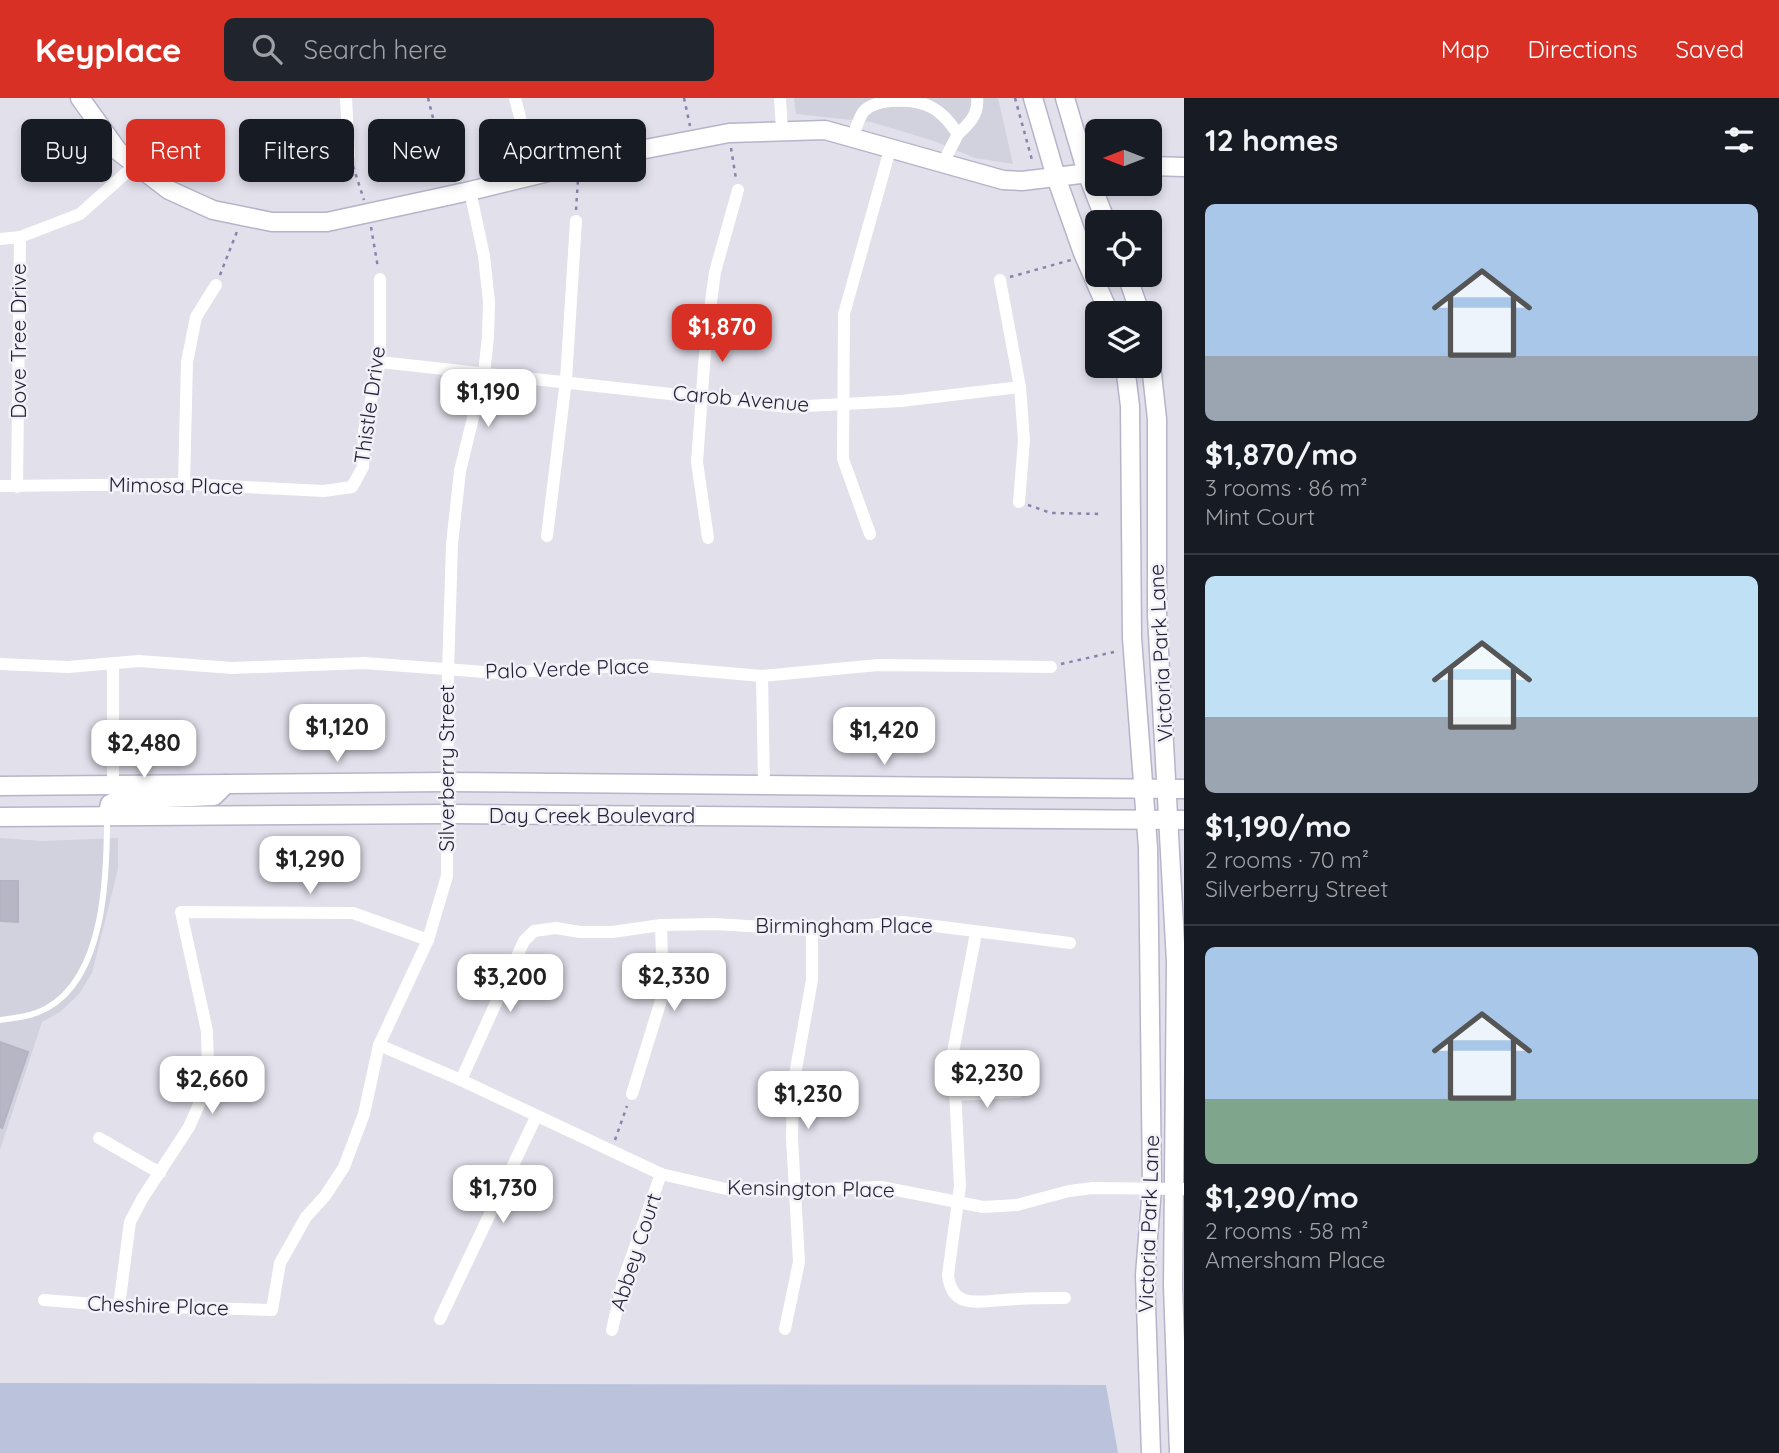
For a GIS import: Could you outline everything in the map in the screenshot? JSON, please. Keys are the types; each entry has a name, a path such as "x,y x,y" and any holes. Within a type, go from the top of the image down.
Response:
{"street":[{"path":"80,98 112,143 126,156"},
{"path":"346,98 347,119"},
{"path":"515,98 520,119"},
{"path":"780,98 782,131"},
{"path":"942,164 958,134 971,121 978,106 976,98"},
{"path":"1033,98 1056,177 1083,253 1104,301"},
{"path":"1065,98 1085,154"},
{"path":"853,136 863,112 872,105 887,101 929,105 949,121 958,134"},
{"path":"646,149 729,133 825,130 891,146 942,164 1003,180 1085,174"},
{"path":"870,534 843,459 844,314 891,146"},
{"path":"1162,166 1184,167"},
{"path":"0,239 20,237 80,214 126,173"},
{"path":"158,182 191,201 242,217 299,224 327,222 507,182"},
{"path":"708,538 697,462 706,339 715,272 738,190"},
{"name":"Silverberry Street","path":"272,1310 280,1263 306,1217 325,1196 344,1167 364,1114 379,1045 428,940 447,876 447,671 453,544 460,471 484,373 489,302 484,256 461,193"},
{"path":"547,536 566,380 576,221"},
{"name":"Dove Tree Drive","path":"17,486 20,237"},
{"name":"Thistle Drive","path":"352,487 363,467 363,431 380,362 380,279"},
{"path":"1000,280 1020,387 1024,440 1019,502"},
{"path":"184,484 187,362 196,317 216,285"},
{"name":"Carob Avenue","path":"380,362 566,380 788,407 842,405 1020,387"},
{"name":"Victoria Park Lane","path":"1126,378 1131,430 1132,638 1146,820 1152,1188 1145,1275 1151,1453"},
{"name":"Victoria Park Lane","path":"1152,378 1157,419 1157,615 1176,820 1179,1189 1173,1286 1179,1453"},
{"name":"Mimosa Place","path":"0,486 184,484 324,491 352,487"},
{"name":"Palo Verde Place","path":"0,664 48,668 167,662 232,668 364,663 447,671 533,673 635,665 762,676 878,664 1051,667"},
{"path":"113,663 113,785"},
{"path":"762,676 764,785"},
{"name":"Day Creek Boulevard","path":"0,786 447,782 1175,789"},
{"path":"107,816 110,804 118,800 214,796 226,784"},
{"name":"Day Creek Boulevard","path":"0,817 447,814 1176,820"},
{"path":"119,1307 131,1222 142,1199 189,1127 201,1100 208,1069 208,1031 181,912 353,913 428,940"},
{"name":"Birmingham Place","path":"461,1080 524,942 534,931 556,928 612,932 661,926 715,924 812,930 902,922 1070,943"},
{"path":"632,1094 663,994 661,926"},
{"path":"785,1329 799,1262 792,1138 793,1086 812,980 812,930"},
{"path":"976,933 953,1052 959,1202 948,1275 950,1288 959,1297 974,1304 1002,1300 1065,1298"},
{"name":"Kensington Place","path":"379,1045 461,1080 661,1174 726,1189 881,1187 983,1207 1000,1207 1069,1191 1179,1189"},
{"path":"955,1096 1018,1092"},
{"path":"440,1319 536,1117"},
{"path":"99,1138 160,1173"},
{"name":"Abbey Court","path":"612,1330 624,1278 661,1174"},
{"name":"Cheshire Place","path":"44,1300 119,1307 272,1310"}],"lane":[{"path":"0,1020 25,1017 50,1007 79,975 92,943 107,879 107,816"}],"path":[{"path":"428,98 461,193"},
{"path":"684,98 693,139"},
{"path":"1016,98 1032,160"},
{"path":"729,133 738,190"},
{"path":"576,221 578,182"},
{"path":"216,285 242,217"},
{"path":"1000,280 1073,260"},
{"path":"1019,502 1051,513 1101,514"},
{"path":"1051,667 1114,652"},
{"path":"611,1151 632,1094"}],"shaded area":[{"path":"794,98 998,98 1013,164 975,158 934,141 871,122 796,114"},
{"path":"0,838 42,841 118,838 118,869 92,973 79,994 60,1012 42,1022 0,1150"},
{"path":"0,1383 1106,1385 1118,1453 0,1453"}],"building":[{"path":"0,881 18,881 18,922 0,921"},
{"path":"0,1042 28,1052 2,1128 0,1127"}]}
